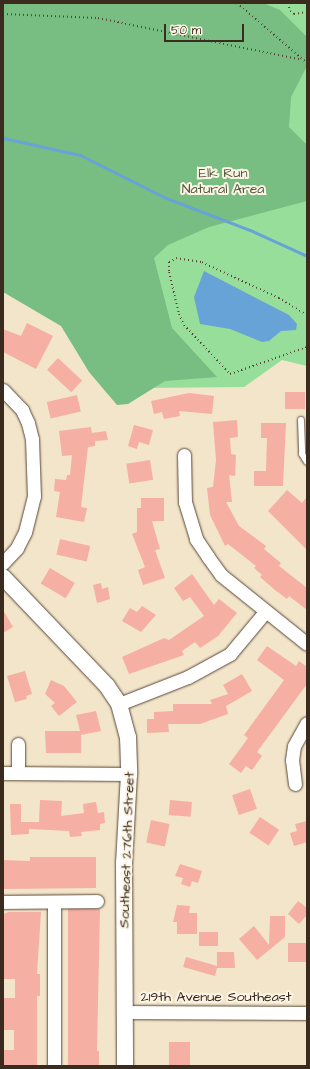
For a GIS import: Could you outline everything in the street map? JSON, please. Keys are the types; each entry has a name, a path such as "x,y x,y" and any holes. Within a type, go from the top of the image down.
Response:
{"street":[{"path":"3,390 22,410 28,423 32,439 34,496 25,532 17,548 3,563"},
{"path":"184,455 185,502 196,539 221,575 307,644"},
{"name":"Southeast 276th Street","path":"3,577 107,686 119,704 128,737 129,774 124,863 126,1012 125,1066"},
{"path":"119,704 188,677 230,654 266,612"},
{"path":"296,784 292,760 294,746 307,723"},
{"path":"18,744 18,773"},
{"path":"3,773 129,774"},
{"path":"3,902 54,903 97,901"},
{"path":"54,903 54,1066"},
{"name":"219th Avenue Southeast","path":"126,1012 307,1013"}],"lane":[{"path":"301,420 302,454 307,462"}],"path":[{"path":"237,3 307,64"},
{"path":"288,3 290,11 294,14 307,12"},
{"path":"3,14 98,18 302,60"},
{"path":"307,315 278,298 201,262 177,258 169,262 168,272 179,314 184,324 230,374 307,347"}],"green space":[{"path":"3,3 263,3 280,10 307,37 307,66 291,97 289,127 307,145 307,201 209,227 168,245 154,258 172,328 217,377 165,381 128,404 117,405 89,372 61,326 3,292"},
{"name":"Elk Run Natural Area","path":"139,3 307,3 307,366 282,360 244,387 139,388"}],"water":[{"path":"204,271 289,315 297,324 296,330 281,331 269,341 262,342 230,329 200,324 194,297"}],"building":[{"path":"27,323 53,336 36,369 3,352 3,329 21,336"},
{"path":"58,358 82,381 71,392 47,370"},
{"path":"285,392 305,392 305,409 285,409"},
{"path":"189,393 214,396 212,414 179,411 180,416 164,419 162,412 154,414 151,401"},
{"path":"77,395 81,412 51,419 47,402"},
{"path":"237,420 238,437 230,438 231,454 236,455 235,476 229,475 232,502 226,502 239,526 266,546 264,549 281,563 279,566 307,588 307,610 289,596 287,599 275,590 260,577 262,575 254,568 256,566 228,544 225,546 210,515 207,488 213,487 216,460 213,422"},
{"path":"261,423 286,423 283,486 254,486 254,471 266,471 267,438 261,438"},
{"path":"134,425 153,430 149,445 139,442 137,449 128,446"},
{"path":"91,427 92,433 106,431 108,440 95,441 95,446 88,447 81,507 87,508 84,522 56,517 60,492 54,491 55,479 66,480 67,475 70,475 72,455 62,456 59,431"},
{"path":"150,460 153,480 129,484 126,464"},
{"path":"287,490 302,503 307,497 307,550 268,511"},
{"path":"141,498 164,498 164,521 152,521 160,549 155,550 165,578 143,585 138,570 145,567 132,534 137,532 137,508 141,508"},
{"path":"60,539 90,546 87,562 56,555"},
{"path":"50,568 75,583 66,598 41,583"},
{"path":"192,574 214,605 219,599 237,613 218,636 200,648 195,642 182,651 184,655 129,674 122,657 164,638 169,640 204,616 190,597 183,601 174,588"},
{"path":"101,583 102,589 108,587 110,599 97,603 93,585"},
{"path":"142,606 156,615 141,632 122,621 130,608 137,612"},
{"path":"3,610 13,627 3,633"},
{"path":"267,646 296,666 299,661 307,667 307,684 257,752 262,756 252,770 246,766 241,773 229,764 248,738 244,735 284,680 257,660"},
{"path":"25,671 32,694 26,696 27,699 15,702 7,676"},
{"path":"242,674 252,691 226,706 228,714 200,724 168,724 169,732 147,733 147,719 154,719 154,712 173,711 173,704 212,704 210,700 228,694 223,685"},
{"path":"51,680 64,686 77,702 59,716 51,706 55,703 45,694"},
{"path":"96,711 101,731 81,735 81,753 46,753 45,731 80,731 76,715"},
{"path":"250,789 257,809 239,815 232,795"},
{"path":"40,800 62,801 61,816 84,813 83,804 96,802 98,813 104,812 105,823 100,824 100,830 81,832 82,836 70,837 69,831 29,829 29,834 11,835 10,804 21,804 21,822 39,822"},
{"path":"170,800 192,802 191,817 169,815"},
{"path":"260,817 279,830 268,846 249,833"},
{"path":"151,820 170,824 165,846 146,842"},
{"path":"307,821 307,842 294,846 290,833 297,831 295,824"},
{"path":"30,857 96,857 96,888 3,889 3,860 30,861"},
{"path":"180,864 202,871 198,883 192,881 190,887 181,884 183,878 175,876"},
{"path":"298,901 307,908 307,915 299,924 288,914"},
{"path":"177,905 190,906 189,913 197,913 197,934 177,934 177,922 173,922"},
{"path":"68,909 100,909 97,1051 99,1051 99,1066 68,1066"},
{"path":"9,912 41,912 37,974 40,974 40,996 37,996 37,1066 3,1066 3,1050 14,1050 14,1030 3,1030 3,998 15,998 15,979 3,979 3,914"},
{"path":"270,916 285,916 285,937 257,960 239,939 254,926 269,945"},
{"path":"199,932 218,932 218,946 199,946"},
{"path":"288,943 307,943 307,962 288,962"},
{"path":"217,952 234,952 235,968 217,968 215,976 183,967 186,957 217,966"},
{"path":"169,1042 190,1042 190,1066 169,1066"}],"waterway":[{"path":"3,138 80,155 166,198 250,230 307,256"}]}
